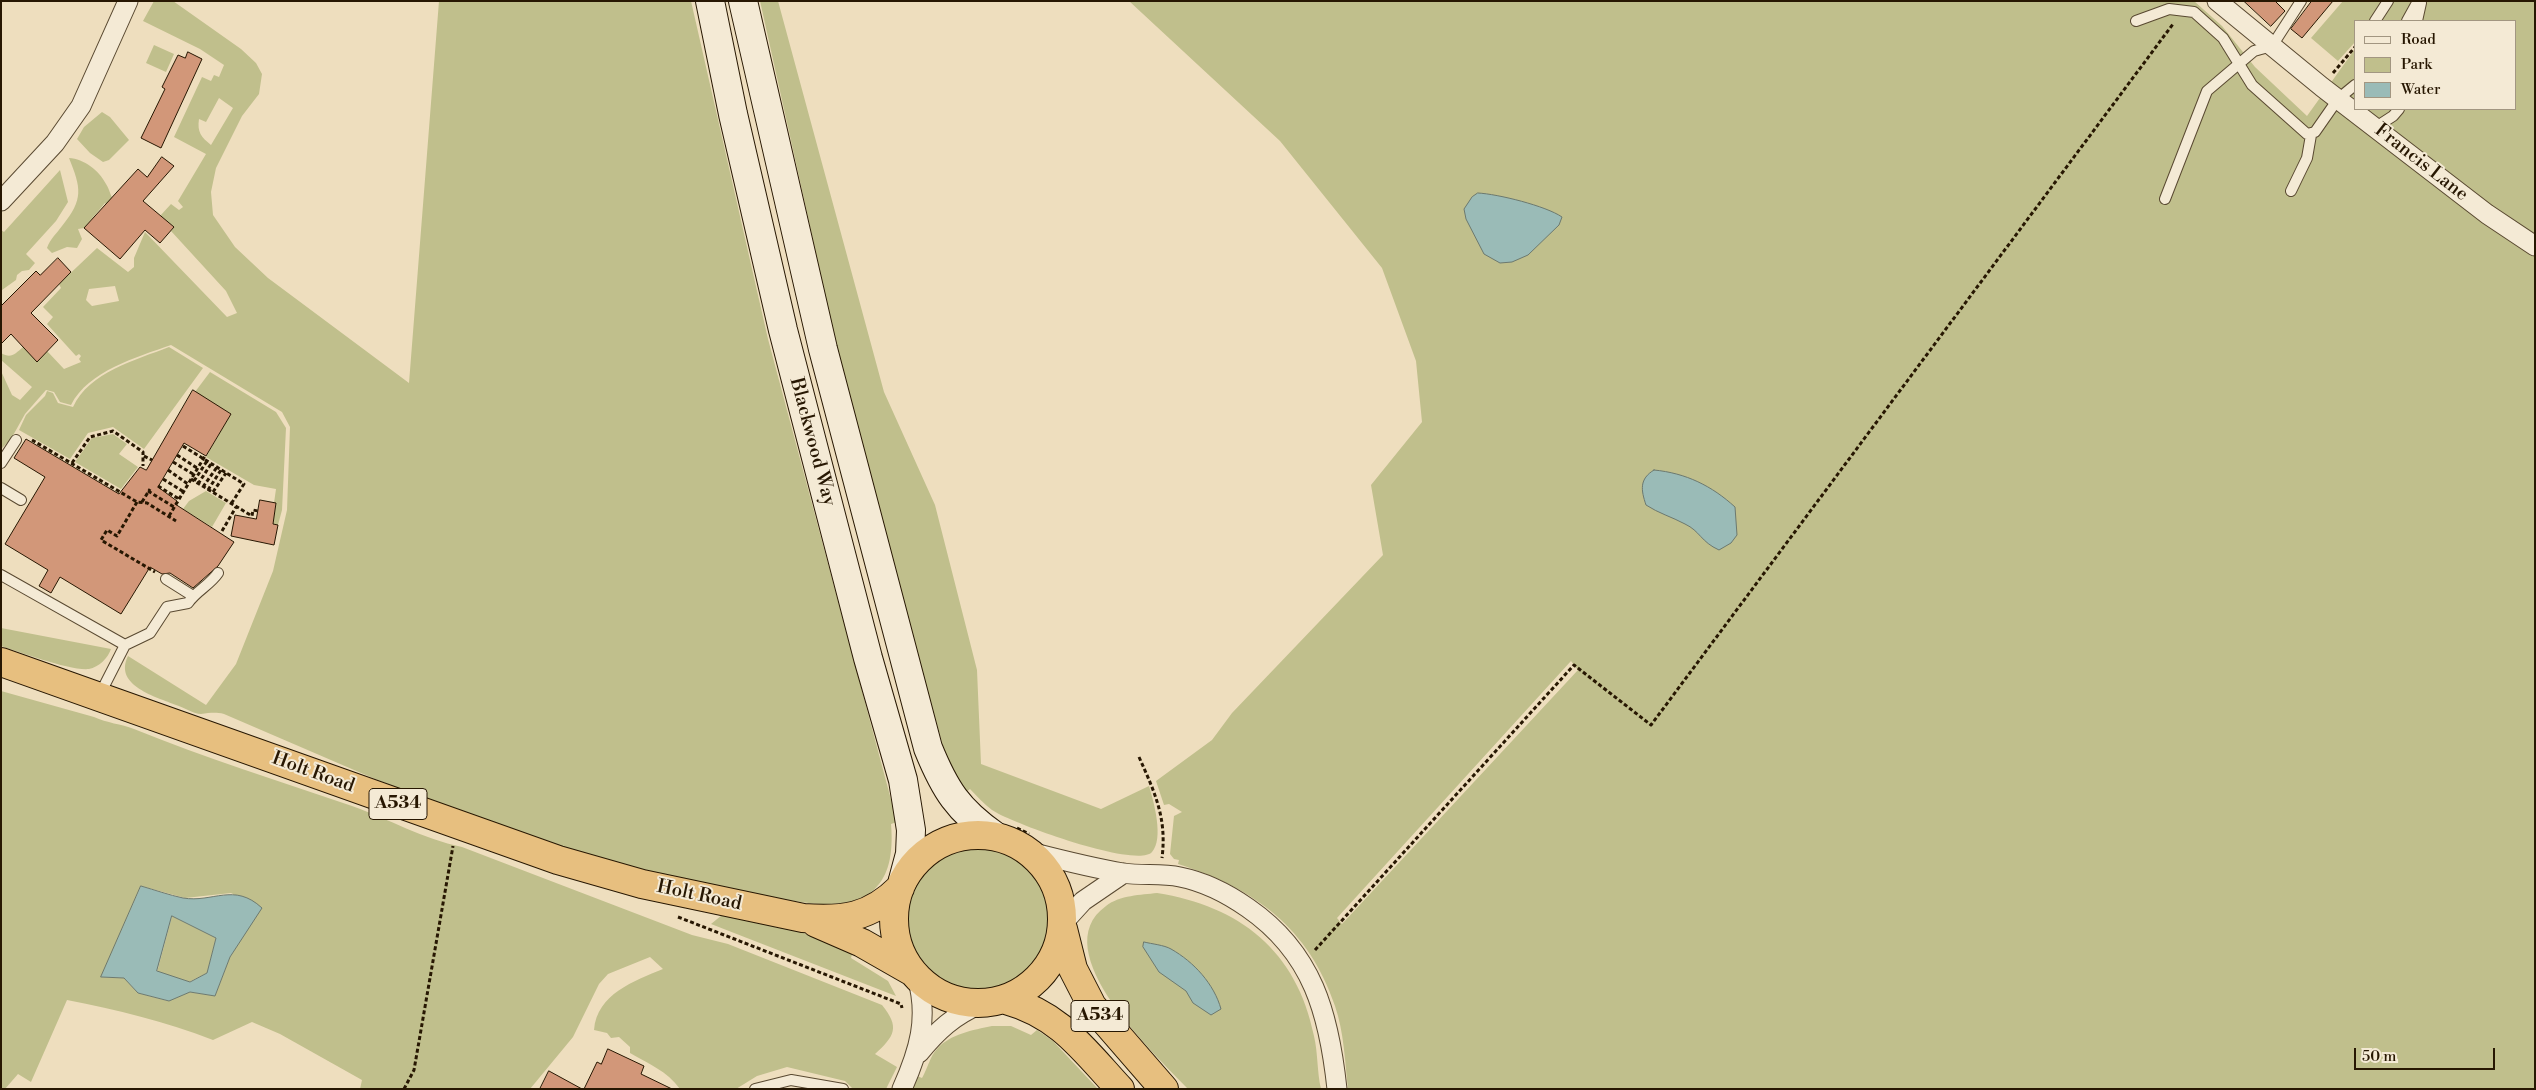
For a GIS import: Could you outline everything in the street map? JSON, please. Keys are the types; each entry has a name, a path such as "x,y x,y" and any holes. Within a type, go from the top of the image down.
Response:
{"highway":[{"name":"Holt Road","path":"1,662 456,825 610,876 803,918 832,920 857,916 883,903 901,884"},
{"path":"970,835 995,836 1015,843 1030,852 1050,874 1058,890 1063,925 1058,951 1045,972 1028,989 993,1002 954,1001 932,990 914,974 901,954 896,939 894,918 901,884 916,862 928,851 947,840 970,835"},
{"name":"Holt Road","path":"803,918 862,943 914,974"},
{"name":"A534","path":"1063,925 1073,969 1092,1006 1164,1089"},
{"name":"A534","path":"993,1002 1037,1011 1053,1020 1120,1089"}],"street":[{"path":"1,201 55,143 81,106 128,1"},
{"name":"Blackwood Way","path":"710,1 783,330 868,658 903,780 911,830 910,854 901,884"},
{"name":"Blackwood Way","path":"743,1 823,350 928,748 951,797 980,825 995,836"},
{"name":"Francis Lane","path":"2217,1 2322,87 2487,214 2535,246"},
{"path":"1030,852 1124,873 1160,874 1206,885 1232,897 1269,923 1289,944 1303,963 1323,1007 1333,1053 1337,1089"},
{"path":"1063,925 1082,900 1124,873"},
{"path":"902,1089 916,1056 924,1018 921,993 914,974"},
{"path":"916,1056 940,1028 954,1017 993,1002"}],"lane":[{"path":"2165,199 2207,91 2254,51 2272,46 2301,1"},
{"path":"2376,20 2388,1"},
{"path":"2408,20 2420,1"},
{"path":"2417,20 2420,1"},
{"path":"2136,21 2169,9 2194,12 2223,38 2252,84 2301,131 2311,135"},
{"path":"2291,191 2307,158 2311,135 2338,99 2354,86"},
{"path":"2376,127 2393,116 2398,110"},
{"path":"1,463 16,440"},
{"path":"1,488 21,500"},
{"path":"99,696 125,645 150,633 168,607 188,604 193,596 210,584 218,573"},
{"path":"1,575 125,645"},
{"path":"166,579 193,596"},
{"path":"755,1089 791,1080 843,1089"}],"path":[{"path":"1303,963 1574,665 1651,725 2182,13 2181,10"},
{"path":"2322,87 2354,48"},
{"path":"72,463 90,436 113,430 139,449 144,456 152,460"},
{"path":"32,440 176,521"},
{"path":"183,446 244,484 232,504"},
{"path":"177,455 197,468"},
{"path":"143,466 144,456"},
{"path":"192,480 193,474 205,458"},
{"path":"169,516 205,458"},
{"path":"173,462 193,474"},
{"path":"198,484 212,464"},
{"path":"203,487 216,467"},
{"path":"168,470 188,484"},
{"path":"208,490 221,470"},
{"path":"213,492 226,473"},
{"path":"163,479 184,492"},
{"path":"192,480 252,516 253,510 258,510"},
{"path":"158,486 179,499"},
{"path":"149,568 101,540 107,530 117,536 149,490 174,507"},
{"path":"222,531 236,507"},
{"path":"1139,758 1160,806 1165,837 1160,874"},
{"path":"404,1089 414,1070 456,825"},
{"path":"674,915 902,1004 903,1012"}],"green space":[{"path":"154,1 173,1 241,49 256,63 262,74 259,94 242,116 216,168 211,192 213,215 235,247 268,278 409,383 439,1 691,1 768,339 897,822 891,824 890,860 879,884 862,898 839,904 812,903 720,886 713,891 596,864 375,779 224,714 198,714 192,712 149,694 132,683 126,675 125,666 128,656 206,705 236,664 273,571 287,510 290,427 282,412 171,345 129,360 101,374 79,393 71,405 60,402 54,392 46,390 25,414 11,439 1,449 1,371 12,395 20,400 32,387 1,360 1,353 10,356 23,347 37,361 47,351 64,369 81,362 79,359 81,356 79,354 76,356 47,324 53,317 43,307 61,288 59,284 97,248 128,272 134,267 134,258 145,232 227,317 237,313 226,291 171,231 174,227 160,216 171,204 179,210 183,207 178,201 206,154 174,137 202,77 211,81 214,75 219,77 224,65 200,49 143,21","holes":["219,98 233,108 211,145 200,134 199,119 206,122","115,286 119,301 92,306 86,300 89,289"]},
{"path":"760,1 778,1 884,392 935,505 977,670 981,764 1101,809 1149,786 1158,830 1156,846 1152,852 1142,856 1100,850 1023,824 992,810 970,789 965,793 954,775 943,746 875,502 831,321"},
{"path":"1129,1 2194,1 2222,26 2255,67 2307,116 2354,50 2354,110 2516,110 2516,20 2376,20 2390,1 2535,1 2535,1089 1348,1089 1344,1047 1338,1016 1324,978 1310,954 1294,933 1254,899 1231,885 1178,864 1179,860 1174,859 1170,854 1174,816 1182,812 1169,804 1164,805 1156,781 1212,740 1232,713 1383,555 1371,485 1422,422 1416,361 1382,268 1280,141","holes":["1571,661 1578,670 1342,924 1337,918"]},
{"path":"2343,1 2384,1 2373,20 2354,20 2354,43 2338,61 2311,38"},
{"path":"154,45 174,54 166,72 146,63"},
{"path":"102,112 110,117 129,140 109,160 103,162 90,153 77,139 84,127"},
{"path":"69,158 85,163 95,170 103,179 115,202 110,208 105,203 84,228 78,229 82,239 77,248 67,247 52,253 47,248 48,245 69,217 77,201 78,186"},
{"path":"60,170 68,202 56,221 26,254 35,263 29,270 22,271 17,275 16,280 2,290 1,230 4,232"},
{"path":"169,347 203,368 144,449 113,427 88,433 70,459 19,430 26,415 45,396 47,391 53,393 58,403 73,407 80,395 102,376 128,362"},
{"path":"210,372 276,412 286,428 282,510 278,525 273,524 276,489 254,485 206,457 231,414 195,392"},
{"path":"113,434 127,444 119,454 138,467 121,489 75,462 92,438"},
{"path":"206,491 226,503 212,527 183,509 189,501"},
{"path":"1,628 111,649 103,662 93,668 81,669 70,667 1,646"},
{"path":"1,691 129,727 215,760 352,806 420,834 462,847 692,935 728,944 882,1005 891,1019 893,1031 887,1042 875,1054 897,1067 886,1089 853,1089 845,1081 787,1067 757,1076 736,1089 680,1089 669,1077 651,1064 630,1053 630,1047 619,1037 611,1038 607,1033 594,1030 602,1007 619,990 663,969 650,957 608,974 599,984 573,1037 530,1089 360,1089 362,1080 280,1034 252,1022 213,1040 141,1017 67,1000 31,1082 18,1074 5,1089 1,1089","holes":["141,886 185,898 231,893 261,908 230,957 215,996 190,992 168,1001 138,993 124,978 102,977"]},
{"path":"979,848 993,849 1006,853 1030,868 1045,892 1049,905 1049,933 1045,946 1030,970 1006,985 993,989 979,990 965,989 952,985 928,970 913,946 909,933 908,919 909,905 913,892 928,868 952,853 965,849"},
{"path":"1157,893 1187,899 1214,909 1239,922 1260,937 1279,957 1294,980 1306,1006 1314,1036 1321,1089 1188,1089 1131,1028 1111,1002 1096,975 1088,949 1090,925 1106,906 1112,902 1131,896"},
{"path":"722,915 790,928 853,951 851,958 888,981 896,996 711,924"},
{"path":"172,916 216,938 207,973 189,982 157,972"},
{"path":"992,1026 1011,1026 1031,1035 1037,1030 1053,1041 1098,1089 911,1089 917,1076 922,1078 932,1055 942,1044 962,1033"}],"water":[{"path":"1478,193 1522,201 1562,217 1559,225 1528,255 1512,262 1500,263 1484,254 1466,219 1464,209 1472,197"},
{"path":"1654,470 1688,477 1708,487 1735,507 1737,535 1731,543 1719,550 1708,544 1690,527 1646,505 1642,485 1649,473"},
{"path":"141,886 183,898 194,899 223,895 242,896 252,900 262,908 230,957 215,996 190,992 169,1001 138,993 124,978 101,977","holes":["172,916 216,938 207,973 190,982 157,971"]},
{"path":"1144,942 1168,948 1188,960 1208,982 1221,1009 1211,1015 1193,1003 1186,991 1159,972 1143,947"}],"building":[{"path":"2244,1 2275,1 2285,11 2271,26"},
{"path":"2312,1 2333,1 2302,38 2291,29"},
{"path":"188,52 202,59 161,148 141,138 165,89 162,87 178,55 185,58"},
{"path":"162,157 174,166 143,201 174,227 160,243 145,230 120,259 84,228 138,169 147,177"},
{"path":"58,258 71,272 31,313 58,340 37,362 11,334 1,344 1,306 36,271 40,275"},
{"path":"193,390 231,414 206,456 184,443 158,487 177,501 175,504 234,542 218,566 193,588 170,573 162,574 150,567 121,614 60,577 51,593 39,586 48,570 5,544 45,477 14,458 26,439 119,494 140,467 146,470"},
{"path":"260,500 276,503 273,524 278,525 274,545 231,536 235,515 256,519"},
{"path":"608,1049 644,1066 641,1074 672,1089 584,1089 597,1062 601,1064"},
{"path":"549,1071 582,1089 540,1089"}]}
